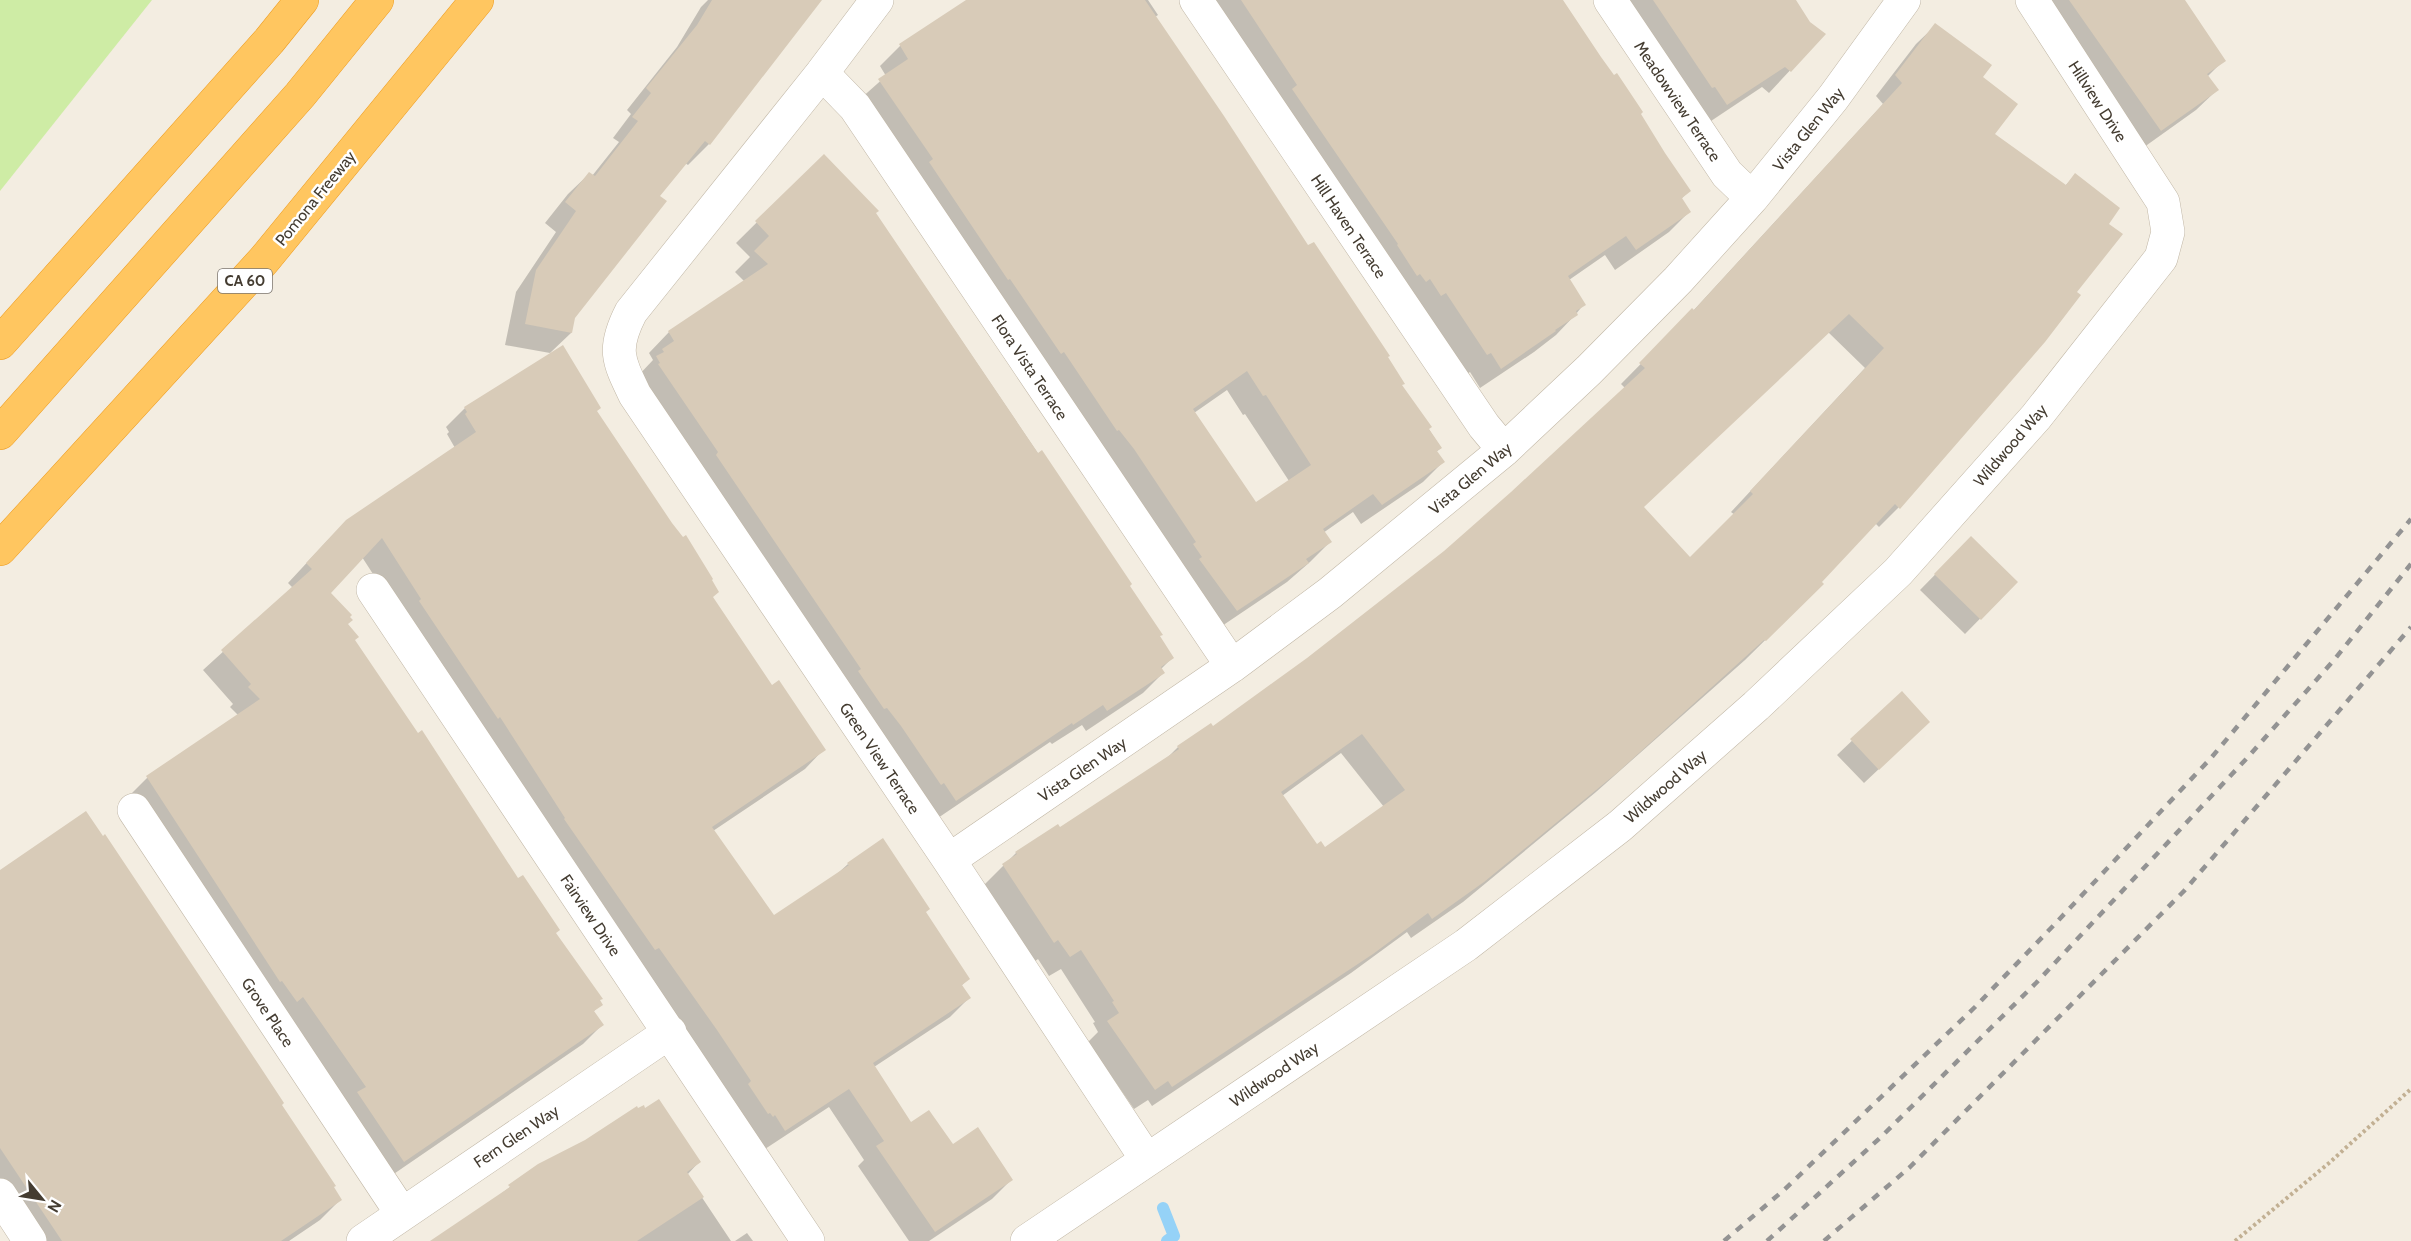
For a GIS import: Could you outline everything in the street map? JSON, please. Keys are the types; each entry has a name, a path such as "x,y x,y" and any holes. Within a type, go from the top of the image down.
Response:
{"highway":[{"path":"0,343 269,41 302,0"},
{"path":"0,433 300,95 377,0"},
{"name":"Pomona Freeway","path":"0,549 264,260 477,0"}],"street":[{"path":"822,73 877,0"},
{"name":"Hill Haven Terrace","path":"1196,0 1484,426 1504,450"},
{"name":"Meadowview Terrace","path":"1610,0 1727,174 1752,198"},
{"name":"Vista Glen Way","path":"949,860 1232,666 1338,586 1504,450 1653,304 1752,198 1833,98 1904,0"},
{"name":"Hillview Drive","path":"2032,0 2163,202"},
{"name":"Green View Terrace","path":"822,73 631,312 621,331 618,353 635,395 949,860 1147,1160"},
{"name":"Flora Vista Terrace","path":"822,73 855,107 1232,666"},
{"name":"Wildwood Way","path":"1027,1241 1466,945 1620,826 1756,706 1898,572 2036,417 2161,258 2168,232 2163,202"},
{"name":"Fairview Drive","path":"373,590 808,1241"},
{"name":"Grove Place","path":"134,810 402,1214"},
{"name":"Fern Glen Way","path":"363,1241 670,1032"},
{"path":"0,1195 30,1241"}],"path":[{"path":"2235,1241 2329,1163 2411,1089"}],"green space":[{"path":"0,0 152,0 0,191"}],"building":[{"path":"712,0 822,0 710,145 705,141 660,196 667,201 575,318 572,333 525,324 536,270 576,211 565,202 589,172 595,176 638,121 632,117 651,93 646,88 697,25"},
{"path":"966,0 1145,0 1308,245 1314,242 1390,356 1388,357 1405,384 1402,385 1432,427 1429,429 1442,448 1437,451 1445,462 1382,505 1373,494 1323,529 1332,542 1306,559 1309,563 1237,611 1199,559 1202,557 1193,544 1196,542 1134,449 1119,430 1117,431 1064,352 1061,354 1010,279 1008,280 929,162 933,159 878,79 908,59 899,44","holes":["1247,371 1263,396 1266,395 1311,465 1256,502 1193,409"]},
{"path":"1241,0 1563,0 1614,75 1617,73 1643,112 1641,114 1665,153 1691,191 1682,198 1691,212 1636,250 1626,236 1568,276 1586,305 1576,311 1578,315 1501,369 1491,353 1487,355 1446,293 1441,296 1430,279 1426,282 1420,274 1417,276 1398,244 1292,89 1297,85"},
{"path":"1653,0 1796,0 1810,22 1826,34 1791,72 1785,67 1727,105 1715,87 1712,88"},
{"path":"2069,0 2185,0 2226,61 2207,74 2219,90 2161,131"},
{"path":"1935,23 1992,65 1983,77 2018,104 1995,134 2066,185 2075,173 2120,208 2109,224 2123,234 2077,292 2081,295 2045,342 1900,509 1895,504 1822,582 1824,584 1766,641 1764,640 1618,772 1484,882 1432,919 1428,913 1373,954 1172,1087 1168,1081 1155,1090 1107,1021 1119,1013 1112,1002 1114,1001 1081,950 1070,957 1058,940 1054,943 1002,864 1017,854 1015,852 1058,824 1060,827 1179,749 1177,746 1211,723 1213,726 1307,658 1444,551 1511,492 1645,368 1639,363 1692,308 1694,310 1902,83 1895,75","holes":["1849,314 1884,348 1750,491 1753,494 1690,557 1644,507","1362,734 1405,790 1325,847 1321,841 1317,844 1281,792"]},
{"path":"824,154 879,211 876,213 1038,453 1042,450 1132,584 1130,586 1163,635 1160,636 1174,658 1161,667 1165,673 1107,711 1103,705 1073,725 1072,723 956,801 944,783 941,785 901,726 887,708 884,709 858,671 861,669 716,455 718,452 658,364 660,363 656,356 664,352 662,349 674,341 668,331 768,264 754,251 769,236 755,221"},
{"path":"563,345 601,408 597,411 672,523 683,537 686,535 713,579 719,592 713,597 772,685 779,680 826,750 712,827 774,915 849,865 847,863 883,838 930,909 926,912 970,979 962,985 971,998 873,1063 911,1122 929,1110 953,1144 978,1127 1013,1180 935,1232 876,1146 884,1141 849,1089 785,1131 775,1115 773,1117 770,1113 768,1114 748,1084 751,1081 717,1030 659,948 655,950 564,819 500,717 498,719 419,601 421,599 382,538 331,593 352,615 350,617 353,620 348,624 359,637 355,640 418,733 422,730 518,878 523,875 560,930 556,933 603,999 600,1000 603,1005 594,1011 604,1025 404,1162 357,1092 366,1087 303,997 297,1002 282,981 280,982 146,776 260,699 248,687 251,684 221,650 312,569 306,563 346,520 476,432 465,414 467,412 464,407"},
{"path":"1971,536 2018,582 1981,620 1934,574"},
{"path":"1902,691 1930,722 1879,770 1850,739"},
{"path":"86,811 103,836 105,834 259,1065 284,1103 282,1105 336,1186 334,1187 342,1200 281,1241 62,1241 0,1148 0,870"},
{"path":"659,1099 701,1162 687,1172 704,1197 637,1241 430,1241 510,1187 508,1185 538,1164 585,1140 637,1106 638,1108 644,1105 645,1108"}],"waterway":[{"path":"1163,1208 1174,1236 1167,1241"}],"railway":[{"path":"1724,1241 1784,1190 1975,1007 2053,926 2211,758 2411,519"},
{"path":"1767,1241 1881,1137 2036,983 2248,757 2334,660 2411,564"},
{"path":"1824,1241 1910,1167 2184,891 2411,627"}]}
